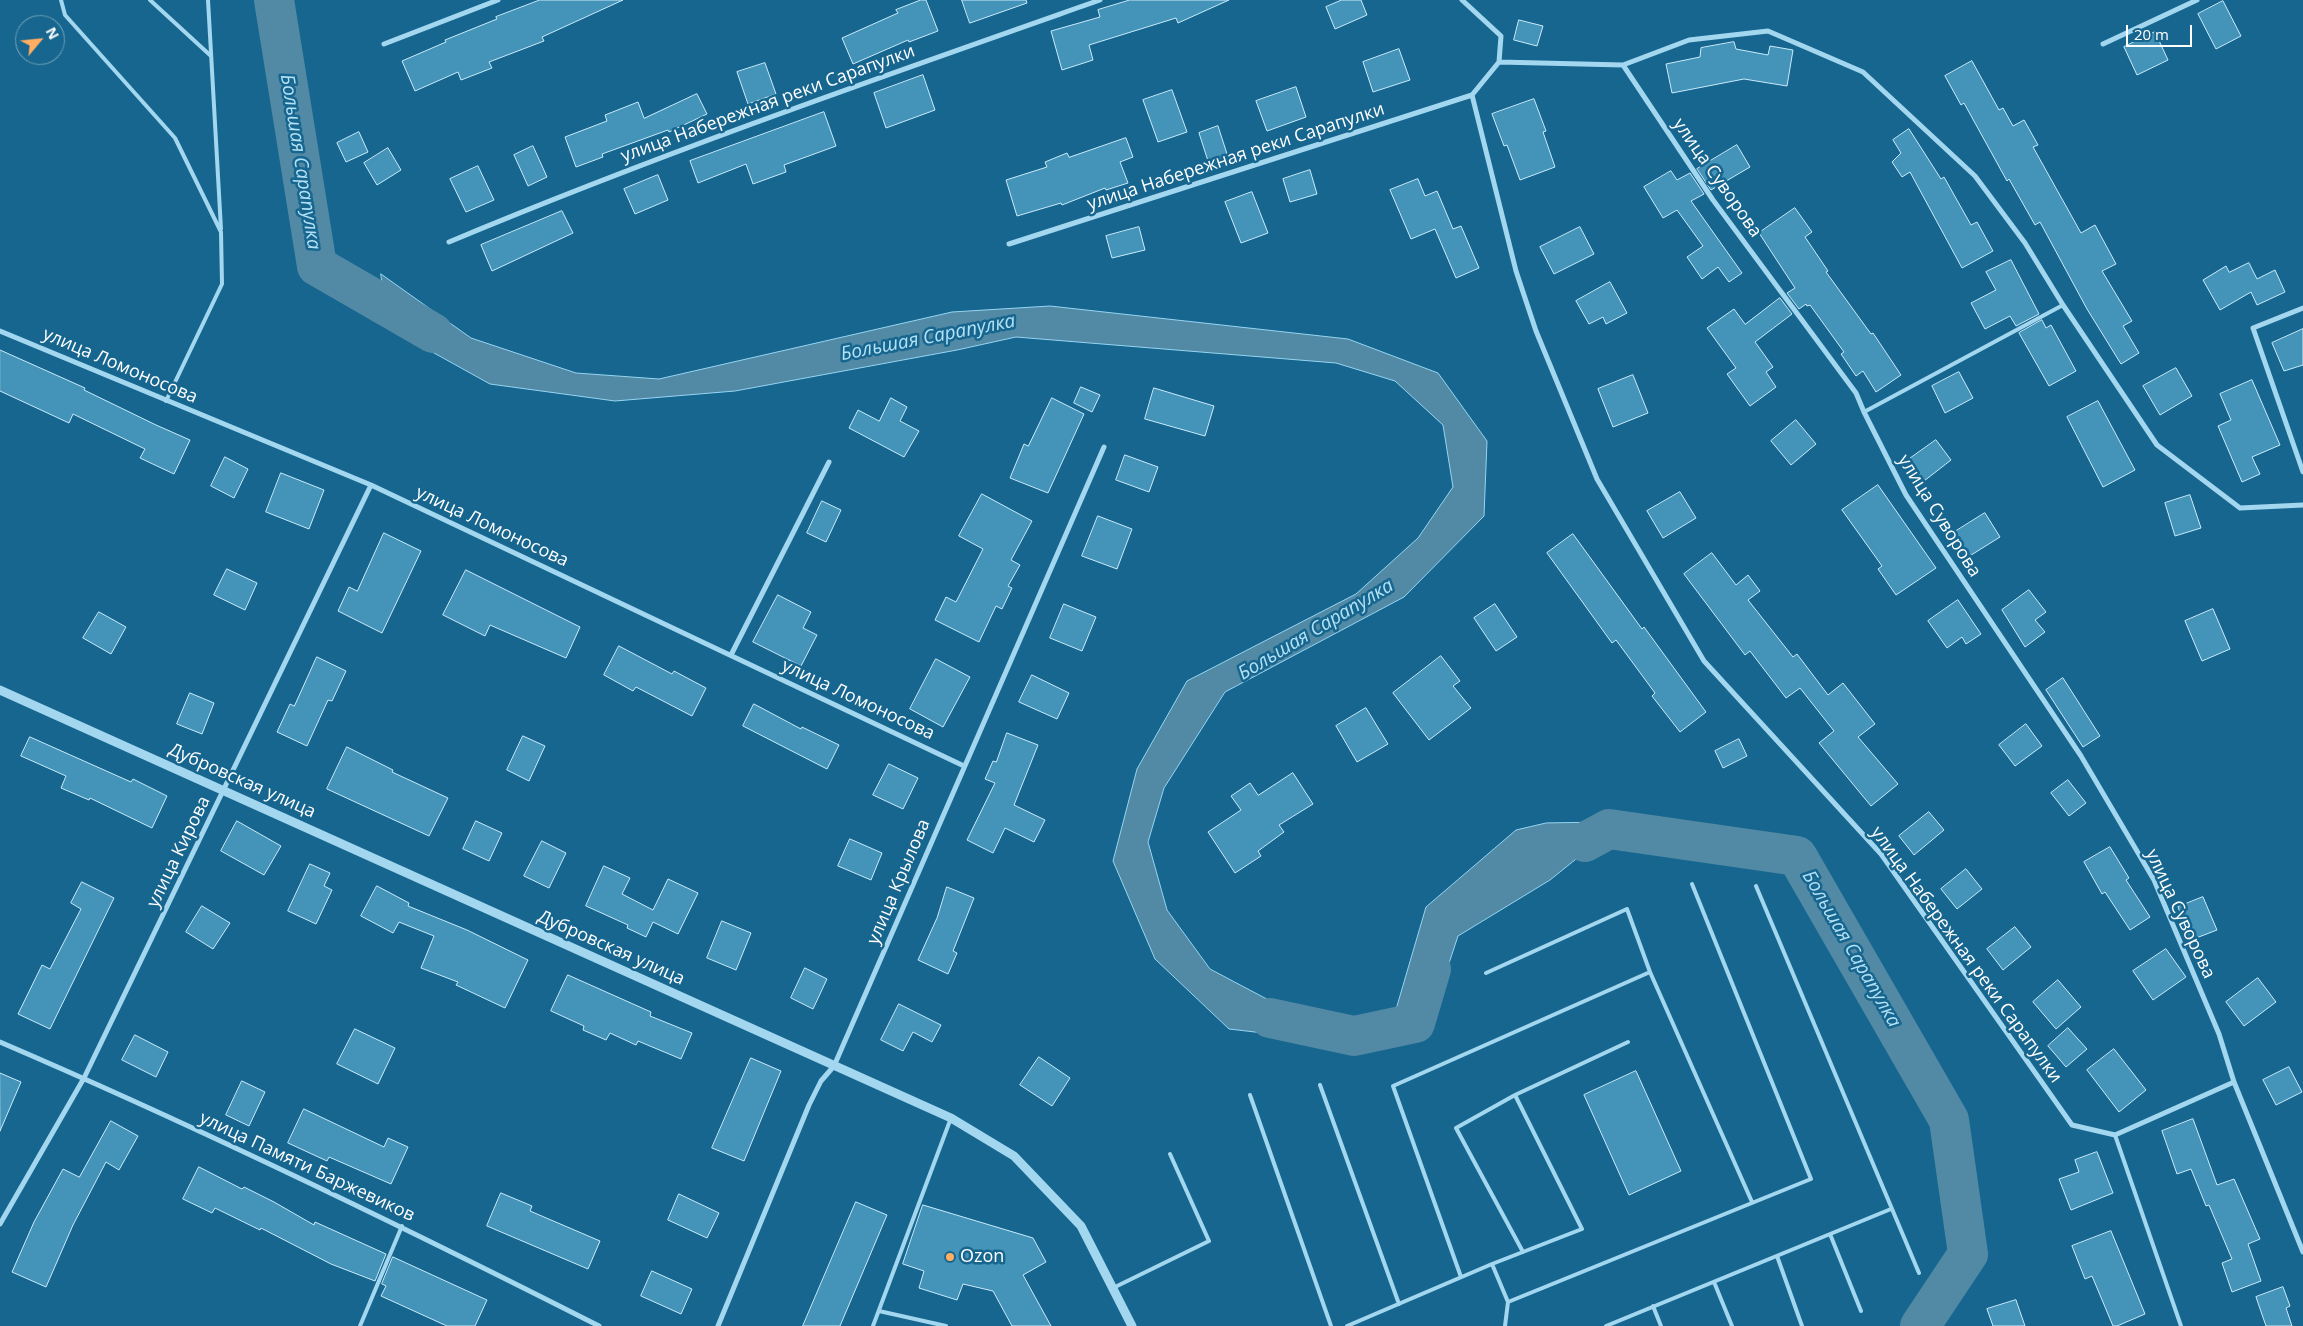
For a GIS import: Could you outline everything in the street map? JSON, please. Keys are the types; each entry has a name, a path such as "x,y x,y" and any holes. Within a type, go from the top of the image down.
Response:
{"street":[{"path":"384,44 498,0"},
{"name":"улица Набережная реки Сарапулки","path":"449,242 575,190 908,67 1100,0"},
{"path":"1462,0 1501,36 1499,62 1472,95"},
{"path":"2103,44 2197,0"},
{"path":"1499,62 1623,66 1689,40 1768,32 1863,72 1975,176 2025,243 2063,305 2157,445 2240,508 2303,505"},
{"name":"улица Суворова","path":"1623,66 1714,200 1856,392 1864,412 1906,495 2081,756 2154,880 2219,1034 2234,1082"},
{"name":"улица Набережная реки Сарапулки","path":"1009,244 1472,95 1516,271 1536,331 1597,479 1704,661 1881,854 2072,1125 2115,1135"},
{"path":"2303,308 2253,328 2303,472"},
{"name":"улица Ломоносова","path":"0,331 371,485 964,766"},
{"name":"улица Крылова","path":"718,1326 809,1105 821,1081 834,1066 1104,447"},
{"path":"731,655 829,462"},
{"name":"улица Кирова","path":"0,1224 84,1078 371,485"},
{"name":"Дубровская улица","path":"0,690 951,1118 1014,1156 1081,1226 1132,1326"},
{"name":"улица Памяти Баржевиков","path":"0,1042 84,1078 402,1226 599,1326"},
{"path":"2115,1135 2234,1082 2303,1252"}],"lane":[{"path":"61,0 65,15 175,138 221,232"},
{"path":"150,0 211,56"},
{"path":"166,401 222,284 221,232 208,0"},
{"path":"1864,412 2063,305"},
{"path":"1508,1302 1811,1179 1692,884"},
{"path":"1756,886 1919,1273"},
{"path":"1486,973 1627,909 1650,972 1752,1202"},
{"path":"1462,1277 1393,1086 1650,972"},
{"path":"1523,1252 1456,1128 1515,1095 1628,1042"},
{"path":"1320,1085 1399,1304"},
{"path":"1250,1095 1331,1326"},
{"path":"1347,1326 1492,1264 1582,1229 1515,1095"},
{"path":"873,1326 951,1118"},
{"path":"2115,1135 2180,1326"},
{"path":"1113,1288 1209,1241 1170,1154"},
{"path":"1606,1326 1891,1209"},
{"path":"360,1326 402,1226"},
{"path":"1830,1234 1861,1311"},
{"path":"1777,1256 1802,1326"},
{"path":"1492,1264 1508,1302 1505,1326"},
{"path":"1714,1282 1732,1326"},
{"path":"1653,1306 1661,1326"},
{"path":"879,1311 946,1326"}],"water":[{"path":"381,274 471,338 576,373 659,379 952,312 1050,306 1348,339 1438,373 1487,441 1484,516 1404,597 1225,692 1164,788 1148,842 1167,910 1210,969 1331,1033 1272,1034 1229,1029 1155,959 1113,861 1137,769 1187,681 1356,594 1418,538 1453,487 1443,425 1395,381 1336,363 1016,337 957,350 735,391 615,401 490,384 416,343 385,304"},
{"path":"1636,822 1636,848 1591,847 1550,880 1458,936 1430,1021 1392,1023 1426,907 1516,830 1546,823"}],"building":[{"path":"540,0 623,0 542,37 544,41 489,62 492,68 461,80 458,72 415,91 402,61 446,42 445,40 497,19 496,17"},
{"path":"921,0 926,0 938,31 909,42 908,40 853,64 842,38 898,13 896,10"},
{"path":"962,0 1026,0 1027,3 970,23"},
{"path":"1130,0 1229,0 1178,23 1176,18 1089,45 1093,60 1062,70 1051,31 1100,17 1098,10"},
{"path":"1342,0 1361,0 1367,15 1335,29 1326,7"},
{"path":"2223,1 2241,36 2216,49 2198,14"},
{"path":"1519,20 1543,26 1537,46 1514,40"},
{"path":"2155,32 2168,60 2137,75 2124,47"},
{"path":"1734,42 1736,49 1768,55 1770,46 1793,50 1787,86 1744,79 1672,93 1666,64 1700,57 1701,48"},
{"path":"1399,49 1410,80 1373,92 1363,62"},
{"path":"1972,61 1999,110 2003,108 2013,126 2024,120 2038,145 2033,147 2081,233 2095,225 2116,264 2102,271 2132,321 2123,326 2139,353 2121,364 2087,309 2040,222 2035,225 2009,179 2007,181 1964,103 1961,105 1945,76"},
{"path":"765,63 776,94 748,104 737,72"},
{"path":"923,75 935,110 886,128 874,93"},
{"path":"1296,87 1306,117 1267,131 1256,101"},
{"path":"1172,90 1187,132 1158,142 1143,100"},
{"path":"697,94 707,114 669,132 668,130 602,154 603,157 576,167 565,137 607,121 605,115 638,102 644,118"},
{"path":"1534,99 1546,131 1543,132 1555,167 1520,180 1507,145 1504,146 1492,114"},
{"path":"824,112 836,146 784,165 786,172 753,184 746,164 698,183 690,161"},
{"path":"1218,126 1228,157 1209,164 1199,133"},
{"path":"1909,129 1941,179 1944,177 1971,225 1977,222 1993,251 1962,268 1910,172 1902,177 1892,162 1901,153 1893,140"},
{"path":"359,132 368,152 346,162 337,143"},
{"path":"1126,138 1133,157 1120,162 1128,183 1106,190 1105,188 1062,205 1061,203 1017,216 1006,180 1047,167 1045,162 1067,153 1069,157"},
{"path":"1737,145 1750,167 1711,190 1697,169"},
{"path":"533,146 547,177 528,186 514,155"},
{"path":"388,148 401,170 377,185 364,163"},
{"path":"478,166 494,200 466,212 450,179"},
{"path":"1310,170 1317,194 1290,202 1283,179"},
{"path":"1671,171 1677,180 1690,173 1704,194 1691,201 1742,273 1729,282 1718,267 1702,279 1687,257 1703,246 1677,210 1663,218 1644,187"},
{"path":"658,175 668,200 635,214 624,189"},
{"path":"1418,179 1425,196 1437,191 1453,229 1461,226 1479,268 1456,278 1435,229 1411,239 1390,190"},
{"path":"1252,192 1268,233 1241,243 1225,202"},
{"path":"1795,208 1812,232 1805,237 1828,271 1826,272 1871,334 1873,333 1901,375 1876,392 1863,371 1856,376 1841,354 1844,352 1810,305 1807,306 1806,304 1799,309 1787,293 1795,288 1759,233"},
{"path":"562,211 573,233 492,271 481,245"},
{"path":"1139,227 1145,250 1112,258 1106,236"},
{"path":"1580,227 1594,254 1554,274 1540,247"},
{"path":"2011,260 2039,314 2016,326 2010,316 1985,329 1971,303 1996,290 1986,272"},
{"path":"2249,263 2257,279 2275,270 2285,292 2257,305 2251,292 2220,310 2203,280 2226,266 2229,272"},
{"path":"1610,282 1627,313 1606,324 1603,317 1589,324 1576,301"},
{"path":"1780,298 1792,314 1755,342 1773,367 1766,372 1776,387 1750,406 1727,374 1736,368 1707,328 1734,309 1745,324"},
{"path":"2042,320 2046,328 2051,325 2076,371 2049,386 2019,333"},
{"path":"2303,329 2303,365 2284,371 2272,343"},
{"path":"0,350 85,388 84,390 190,440 174,474 140,458 145,449 73,414 69,423 0,391"},
{"path":"2176,368 2192,396 2160,415 2143,386"},
{"path":"1959,372 1973,398 1945,413 1932,386"},
{"path":"1633,375 1648,413 1613,427 1598,389"},
{"path":"2252,380 2280,445 2252,457 2260,474 2242,482 2218,426 2231,420 2220,394"},
{"path":"1081,387 1100,395 1092,412 1074,403"},
{"path":"1154,388 1214,406 1205,436 1145,419"},
{"path":"891,398 907,407 900,421 919,431 904,457 849,428 858,410 879,421"},
{"path":"1052,398 1084,414 1048,493 1010,478 1024,444 1028,446"},
{"path":"2098,401 2135,470 2103,487 2067,417"},
{"path":"1796,420 1816,444 1791,465 1771,441"},
{"path":"1936,440 1951,460 1924,481 1908,460"},
{"path":"1125,455 1158,467 1149,492 1116,480"},
{"path":"225,457 248,469 234,498 211,486"},
{"path":"281,473 324,490 309,529 266,512"},
{"path":"1878,485 1936,568 1896,595 1878,569 1882,566 1842,510"},
{"path":"1680,492 1696,518 1663,538 1647,511"},
{"path":"982,494 1032,521 1011,560 1020,565 1008,586 1012,588 1002,609 996,606 979,642 935,620 946,597 956,602 983,549 959,536"},
{"path":"2190,495 2201,528 2175,536 2165,503"},
{"path":"822,501 841,510 826,542 807,533"},
{"path":"1985,513 2000,537 1968,557 1953,533"},
{"path":"1098,516 1132,529 1117,569 1082,556"},
{"path":"384,533 421,551 382,633 338,611 349,587 357,591"},
{"path":"1573,534 1642,629 1644,627 1706,712 1680,732 1652,696 1655,693 1616,640 1612,643 1547,553"},
{"path":"1712,553 1736,585 1748,575 1760,591 1748,600 1793,657 1797,654 1828,695 1843,683 1875,724 1858,737 1898,784 1871,806 1819,743 1834,731 1800,688 1786,698 1750,651 1745,655 1684,574"},
{"path":"227,569 257,583 245,610 214,595"},
{"path":"466,570 580,627 566,658 490,625 485,636 443,615"},
{"path":"2029,590 2046,612 2035,620 2045,632 2025,647 2002,610"},
{"path":"778,595 811,612 803,628 817,635 801,666 753,642"},
{"path":"1958,600 1981,634 1966,644 1962,637 1947,648 1928,621"},
{"path":"1064,604 1096,617 1082,651 1050,638"},
{"path":"1495,604 1517,637 1496,651 1474,618"},
{"path":"2213,609 2230,649 2202,661 2185,621"},
{"path":"99,612 126,627 111,654 83,638"},
{"path":"619,646 672,674 674,671 706,688 692,716 636,687 633,691 604,675"},
{"path":"1441,656 1460,681 1453,686 1471,708 1429,740 1393,693"},
{"path":"317,657 346,671 332,701 328,700 307,746 277,732 290,704 294,706"},
{"path":"936,659 970,677 943,727 910,709"},
{"path":"1032,675 1069,693 1057,719 1019,702"},
{"path":"2063,678 2100,736 2083,747 2046,690"},
{"path":"190,693 214,703 202,734 177,724"},
{"path":"754,704 801,729 802,727 839,745 827,769 743,726"},
{"path":"1366,708 1388,744 1357,762 1336,726"},
{"path":"2026,724 2042,746 2015,766 1999,745"},
{"path":"1007,733 1038,745 1014,805 1045,820 1034,842 1005,828 993,853 967,840 995,783 985,779 993,761 996,762"},
{"path":"523,736 545,746 529,781 507,770"},
{"path":"30,737 131,782 133,779 167,796 152,828 90,798 89,800 61,788 66,776 21,756"},
{"path":"1739,739 1747,756 1723,768 1715,751"},
{"path":"347,747 393,770 392,772 448,798 429,836 327,789"},
{"path":"889,764 918,778 903,809 873,795"},
{"path":"1293,773 1313,804 1279,825 1284,832 1258,851 1261,856 1235,873 1208,832 1241,810 1231,796 1250,783 1258,795"},
{"path":"2068,780 2086,803 2069,816 2051,793"},
{"path":"1929,812 1944,830 1914,855 1899,836"},
{"path":"237,821 281,846 264,875 221,851"},
{"path":"476,821 502,833 489,861 463,849"},
{"path":"850,839 882,853 871,880 838,866"},
{"path":"542,841 566,853 549,888 524,876"},
{"path":"2110,847 2129,878 2126,880 2150,917 2130,930 2105,892 2102,894 2084,862"},
{"path":"310,864 330,873 324,886 332,890 316,924 288,911"},
{"path":"604,866 630,878 622,894 653,910 668,879 698,893 678,934 653,922 646,937 627,928 628,925 586,906"},
{"path":"1966,869 1982,889 1957,909 1941,889"},
{"path":"82,882 114,898 50,1029 18,1014 42,965 50,969 81,909 71,903"},
{"path":"377,886 409,903 408,906 467,930 528,960 505,1008 456,985 458,982 421,968 434,936 399,922 393,933 361,916"},
{"path":"947,887 974,898 953,951 957,953 948,974 918,960 937,918"},
{"path":"2203,897 2217,930 2191,940 2178,907"},
{"path":"202,906 230,923 213,949 186,932"},
{"path":"722,921 751,933 736,970 707,958"},
{"path":"2015,927 2031,947 2003,970 1987,949"},
{"path":"2166,949 2186,977 2153,1000 2133,971"},
{"path":"805,968 827,979 813,1009 791,998"},
{"path":"568,975 651,1012 650,1016 692,1033 681,1059 638,1041 636,1045 610,1033 606,1040 583,1030 584,1026 551,1011"},
{"path":"2258,978 2276,1002 2244,1026 2226,1002"},
{"path":"2058,980 2081,1007 2056,1029 2033,1002"},
{"path":"899,1004 941,1025 932,1042 913,1032 903,1051 881,1040"},
{"path":"2068,1028 2087,1049 2066,1067 2048,1046"},
{"path":"355,1029 395,1048 378,1084 337,1064"},
{"path":"135,1035 168,1052 156,1077 122,1060"},
{"path":"2114,1049 2146,1090 2119,1112 2087,1070"},
{"path":"1039,1057 1070,1078 1052,1106 1020,1085"},
{"path":"751,1058 781,1071 744,1161 712,1148"},
{"path":"2289,1067 2302,1092 2276,1105 2263,1080"},
{"path":"1636,1071 1681,1171 1629,1195 1584,1095"},
{"path":"0,1073 21,1082 0,1131"},
{"path":"242,1081 265,1092 249,1126 226,1115"},
{"path":"304,1109 384,1147 388,1138 408,1147 391,1184 329,1157 327,1161 288,1143"},
{"path":"2193,1119 2217,1185 2234,1179 2260,1239 2248,1244 2261,1281 2232,1292 2222,1263 2232,1259 2209,1205 2206,1206 2191,1169 2177,1174 2162,1131"},
{"path":"111,1121 138,1136 119,1170 106,1162 73,1225 46,1287 12,1272 34,1222 63,1169 79,1177"},
{"path":"2097,1152 2113,1193 2071,1210 2059,1179 2079,1172 2075,1160"},
{"path":"199,1167 242,1189 244,1187 274,1202 314,1225 315,1222 386,1254 375,1281 331,1264 261,1228 260,1230 215,1208 212,1213 183,1199"},
{"path":"501,1193 532,1206 530,1211 600,1241 588,1269 487,1226"},
{"path":"679,1194 719,1213 707,1238 668,1220"},
{"path":"856,1202 887,1215 840,1326 803,1326"},
{"path":"923,1205 1033,1238 1046,1262 1023,1275 1051,1326 1012,1326 993,1291 963,1284 957,1300 919,1288 924,1271 903,1264"},
{"path":"2111,1231 2145,1314 2117,1326 2113,1326 2092,1276 2085,1279 2072,1246"},
{"path":"393,1257 487,1300 475,1326 447,1326 381,1296 386,1286 382,1284"},
{"path":"652,1271 692,1289 681,1314 641,1296"},
{"path":"2283,1287 2290,1306 2286,1308 2292,1326 2266,1326 2256,1297"},
{"path":"2016,1300 2025,1326 1993,1326 1987,1309"}],"waterway":[{"name":"Большая Сарапулка","path":"274,0 317,266 433,333"},
{"name":"Большая Сарапулка","path":"1585,842 1609,829 1797,856 1949,1120 1968,1254 1920,1326"},
{"name":"Большая Сарапулка","path":"1270,1018 1354,1036 1415,1023 1431,969"}],"place":[{"name":"Ozon","path":"950,1257"}]}
